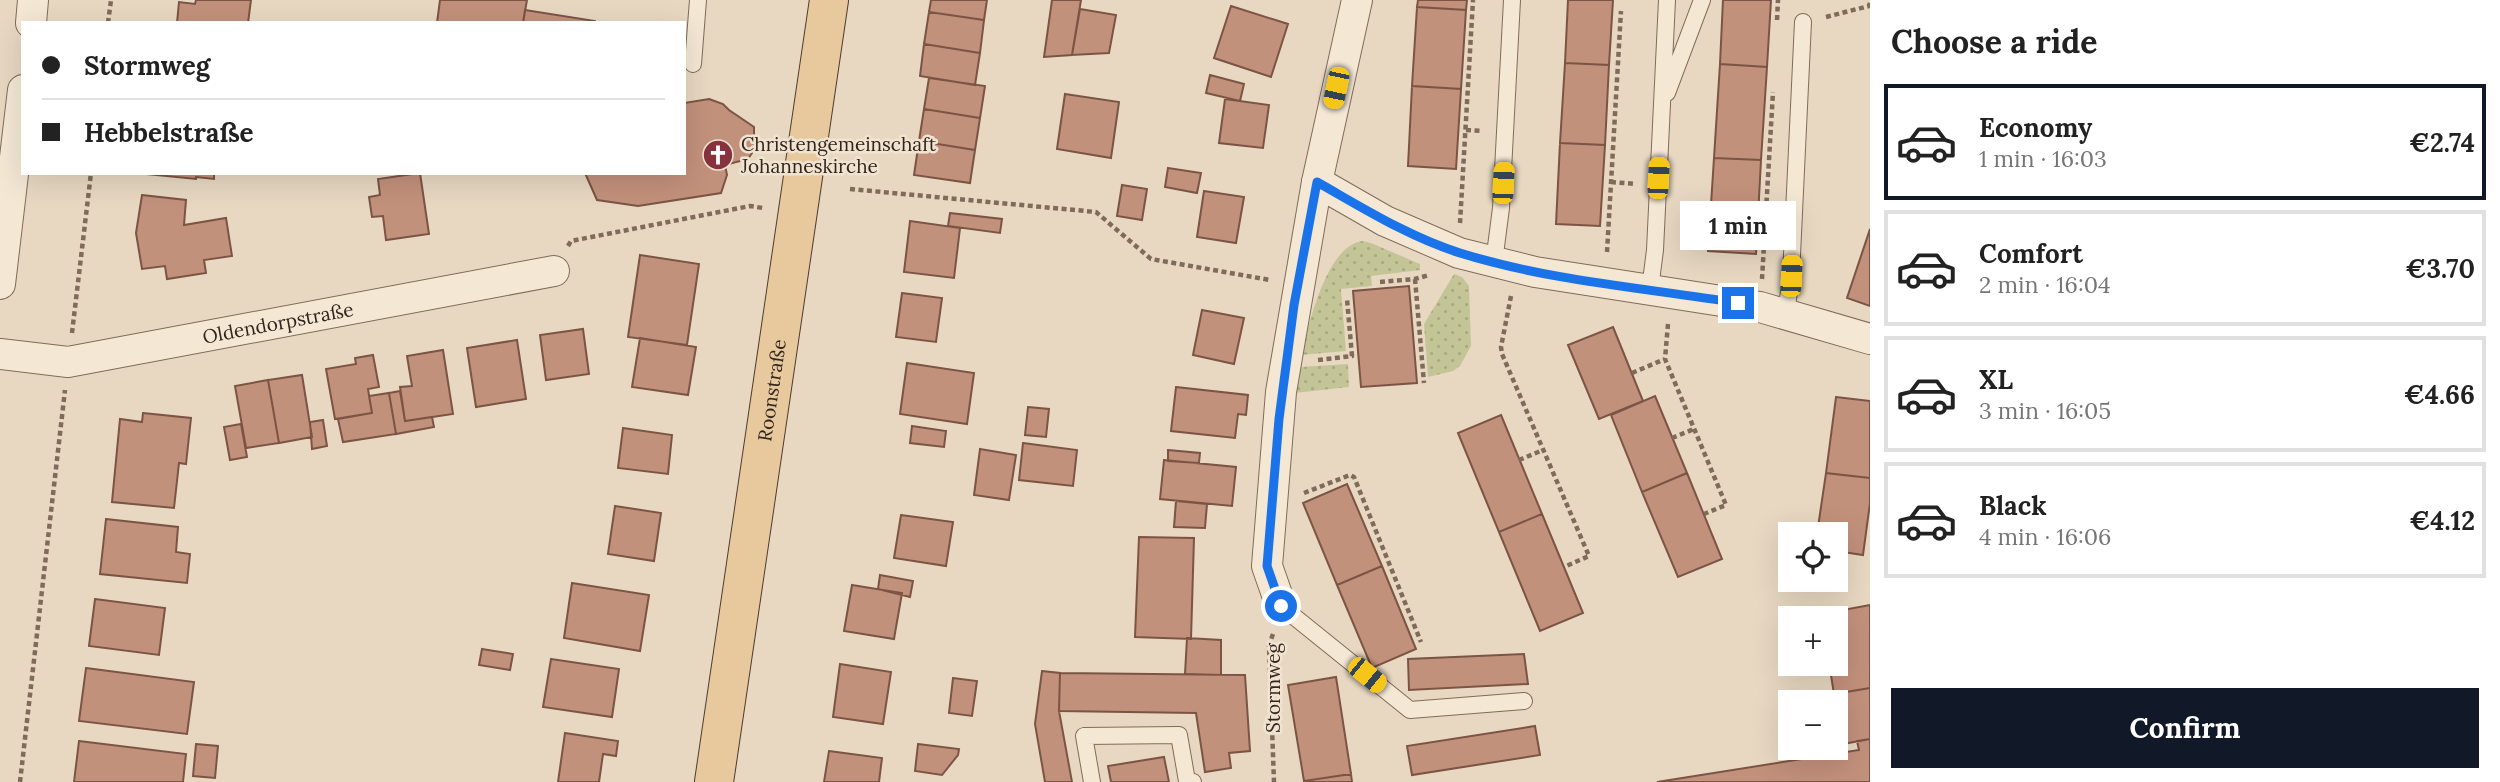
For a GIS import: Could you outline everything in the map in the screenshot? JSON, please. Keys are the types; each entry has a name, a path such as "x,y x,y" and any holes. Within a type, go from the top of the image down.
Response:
{"main road":[{"name":"Roonstraße","path":"714,782 829,0"}],"street":[{"path":"31,21 33,0"},
{"path":"1281,606 1267,566 1286,363 1317,182 1357,0"},
{"path":"0,284 21,107"},
{"path":"1317,182 1385,221 1458,253 1605,283 1773,310 1870,339"},
{"name":"Oldendorpstraße","path":"0,354 68,362 554,271"}],"lane":[{"path":"693,64 698,0"},
{"path":"1505,264 1502,208 1512,0"},
{"path":"1661,291 1655,250 1667,0"},
{"path":"1661,108 1702,0"},
{"path":"1773,310 1791,276 1803,22"},
{"path":"1281,606 1410,709 1524,701"},
{"path":"1092,782 1084,736 1179,735 1187,781 1194,782"}],"path":[{"path":"108,21 111,0"},
{"path":"1458,253 1473,0"},
{"path":"1777,21 1779,0"},
{"path":"1803,22 1869,6 1870,3"},
{"path":"1605,283 1621,11"},
{"path":"1773,88 1773,310"},
{"path":"20,782 91,175"},
{"path":"850,189 1096,212 1151,259 1298,285"},
{"path":"554,271 571,241 750,206 798,212"},
{"path":"1505,264 1502,354 1589,556 1564,567"},
{"path":"1415,279 1424,383"},
{"path":"1661,291 1665,359 1726,505 1704,514"},
{"path":"1286,363 1352,356 1348,299"},
{"path":"1632,373 1665,359"},
{"path":"1672,438 1694,429"},
{"path":"1520,460 1544,450"},
{"path":"1272,499 1288,499 1350,475 1354,477 1422,642"},
{"name":"Stormweg","path":"1274,782 1269,645 1281,606"}],"green space":[{"path":"1363,241 1420,264 1420,270 1371,276 1372,286 1341,289 1346,351 1301,355 1314,307 1329,271 1350,246"},
{"path":"1454,274 1462,277 1469,286 1471,346 1460,366 1453,371 1428,377 1424,324"},
{"path":"1348,364 1349,387 1295,393 1300,367"}],"building":[{"path":"196,0 251,0 248,21 177,21 179,2 195,4"},
{"path":"440,0 527,0 523,21 437,21"},
{"path":"931,0 987,0 984,20 929,12"},
{"path":"1052,0 1081,0 1072,55 1044,57"},
{"path":"1418,0 1467,0 1466,10 1417,7"},
{"path":"1568,0 1613,0 1609,65 1565,63"},
{"path":"1723,0 1771,0 1767,67 1720,64"},
{"path":"1231,6 1288,24 1271,77 1214,58"},
{"path":"1417,7 1466,10 1461,89 1412,86"},
{"path":"1080,9 1116,15 1109,53 1072,55"},
{"path":"525,10 595,21 523,21"},
{"path":"929,12 984,20 980,53 924,44"},
{"path":"924,44 980,53 975,85 920,76"},
{"path":"1565,63 1609,65 1605,145 1560,143"},
{"path":"1720,64 1767,67 1761,160 1714,158"},
{"path":"1210,75 1244,84 1240,101 1206,93"},
{"path":"929,78 985,86 980,118 924,109"},
{"path":"1412,86 1461,89 1456,169 1408,166"},
{"path":"1065,94 1119,102 1111,158 1057,149"},
{"name":"Christengemeinschaft Johanneskirche","path":"709,99 723,104 754,127 754,150 748,159 725,165 727,175 721,193 638,206 597,200 586,175 686,175 686,103"},
{"path":"1225,99 1269,105 1263,148 1219,143"},
{"path":"924,109 980,118 975,150 919,141"},
{"path":"919,141 975,150 970,183 914,175"},
{"path":"1560,143 1605,145 1600,226 1556,224"},
{"path":"1714,158 1761,160 1756,254 1708,251"},
{"path":"1168,168 1201,173 1197,193 1165,187"},
{"path":"156,175 214,175 214,179"},
{"path":"420,175 429,234 386,240 383,216 372,217 369,197 380,195 378,179"},
{"path":"1122,185 1147,189 1142,220 1117,216"},
{"path":"1204,191 1244,197 1236,243 1197,237"},
{"path":"142,195 186,200 184,225 226,218 232,256 204,260 206,273 167,279 165,266 142,269 136,233"},
{"path":"950,213 1002,219 1000,233 948,226"},
{"path":"910,221 960,228 954,278 904,272"},
{"path":"1870,229 1870,306 1847,298"},
{"path":"640,255 699,264 687,345 628,337"},
{"path":"1409,286 1417,383 1361,387 1353,291"},
{"path":"902,293 942,298 936,342 896,337"},
{"path":"1202,310 1244,318 1234,364 1193,355"},
{"path":"1613,327 1643,401 1599,419 1568,345"},
{"path":"583,329 589,374 546,380 540,335"},
{"path":"640,338 696,347 688,395 632,387"},
{"path":"517,340 526,399 476,407 467,348"},
{"path":"443,350 453,414 405,421 400,387 412,386 407,356"},
{"path":"373,355 379,387 368,389 372,413 335,419 326,369 356,364 355,358"},
{"path":"907,363 974,373 967,424 900,414"},
{"path":"302,375 312,437 279,443 268,380"},
{"path":"268,380 279,443 246,448 235,386"},
{"path":"1176,387 1248,395 1246,415 1238,414 1235,438 1171,431"},
{"path":"400,391 405,421 432,417 434,427 396,434 389,393"},
{"path":"389,393 396,434 343,442 338,419 372,413 369,396"},
{"path":"1655,396 1687,473 1642,492 1611,415"},
{"path":"1836,397 1870,401 1870,478 1826,473"},
{"path":"1028,407 1049,409 1046,437 1025,435"},
{"path":"143,413 191,418 186,464 179,463 174,508 112,502 120,419 142,422"},
{"path":"1501,415 1542,514 1499,532 1458,433"},
{"path":"323,420 327,446 312,449 310,422"},
{"path":"241,424 247,457 230,460 224,427"},
{"path":"912,426 946,431 944,447 910,443"},
{"path":"623,428 672,435 668,474 618,468"},
{"path":"1023,443 1077,450 1073,486 1019,480"},
{"path":"980,449 1016,455 1009,500 974,495"},
{"path":"1168,450 1200,453 1199,463 1168,461"},
{"path":"1164,460 1236,467 1232,506 1160,499"},
{"path":"1687,473 1722,559 1678,577 1642,492"},
{"path":"1826,473 1870,478 1870,503 1863,555 1848,553 1848,522 1819,522"},
{"path":"1347,484 1382,566 1337,585 1303,503"},
{"path":"1176,501 1207,504 1205,528 1174,527"},
{"path":"615,506 661,513 654,561 608,554"},
{"path":"1542,514 1583,613 1540,631 1499,532"},
{"path":"901,515 953,522 946,566 894,558"},
{"path":"106,519 178,527 176,552 190,554 187,583 100,574"},
{"path":"1139,537 1194,538 1191,639 1135,637"},
{"path":"1382,566 1416,649 1372,668 1337,585"},
{"path":"880,575 913,581 910,597 878,589"},
{"path":"572,583 649,595 640,651 564,638"},
{"path":"852,585 902,593 894,639 844,631"},
{"path":"95,599 165,608 159,655 89,646"},
{"path":"1870,605 1870,688 1848,692 1833,690 1831,676 1848,676 1848,609"},
{"path":"1187,638 1221,640 1221,675 1185,674"},
{"path":"482,649 513,654 510,670 479,665"},
{"path":"1524,654 1528,684 1409,690 1408,659"},
{"path":"551,659 619,669 612,717 543,707"},
{"path":"840,664 891,672 883,724 833,717"},
{"path":"86,668 194,682 187,734 79,721"},
{"path":"1042,671 1060,673 1059,711 1072,782 1045,782 1035,724"},
{"path":"1060,673 1245,675 1250,751 1229,753 1231,768 1205,772 1196,713 1059,711"},
{"path":"1336,677 1351,774 1304,781 1288,685"},
{"path":"953,678 977,681 972,716 949,713"},
{"path":"1870,688 1870,739 1848,743 1848,692"},
{"path":"1535,726 1540,755 1412,775 1407,746"},
{"path":"565,733 618,741 616,756 603,754 599,782 558,782"},
{"path":"1870,739 1870,782 1657,782 1796,760 1848,760 1848,752 1859,750 1857,741"},
{"path":"79,741 186,754 183,782 74,782"},
{"path":"196,744 218,746 215,778 193,776"},
{"path":"918,744 959,749 958,755 942,775 915,771"},
{"path":"829,751 882,758 879,782 824,782"},
{"path":"1164,757 1169,782 1111,782 1108,766"},
{"path":"1351,774 1352,782 1304,782 1304,781"}],"place":[{"name":"Christengemeinschaft Johanneskirche","path":"718,155"}],"route":[{"path":"1281,606 1267,566 1281,392 1317,182 1385,221 1458,253 1535,272 1738,303"}]}
